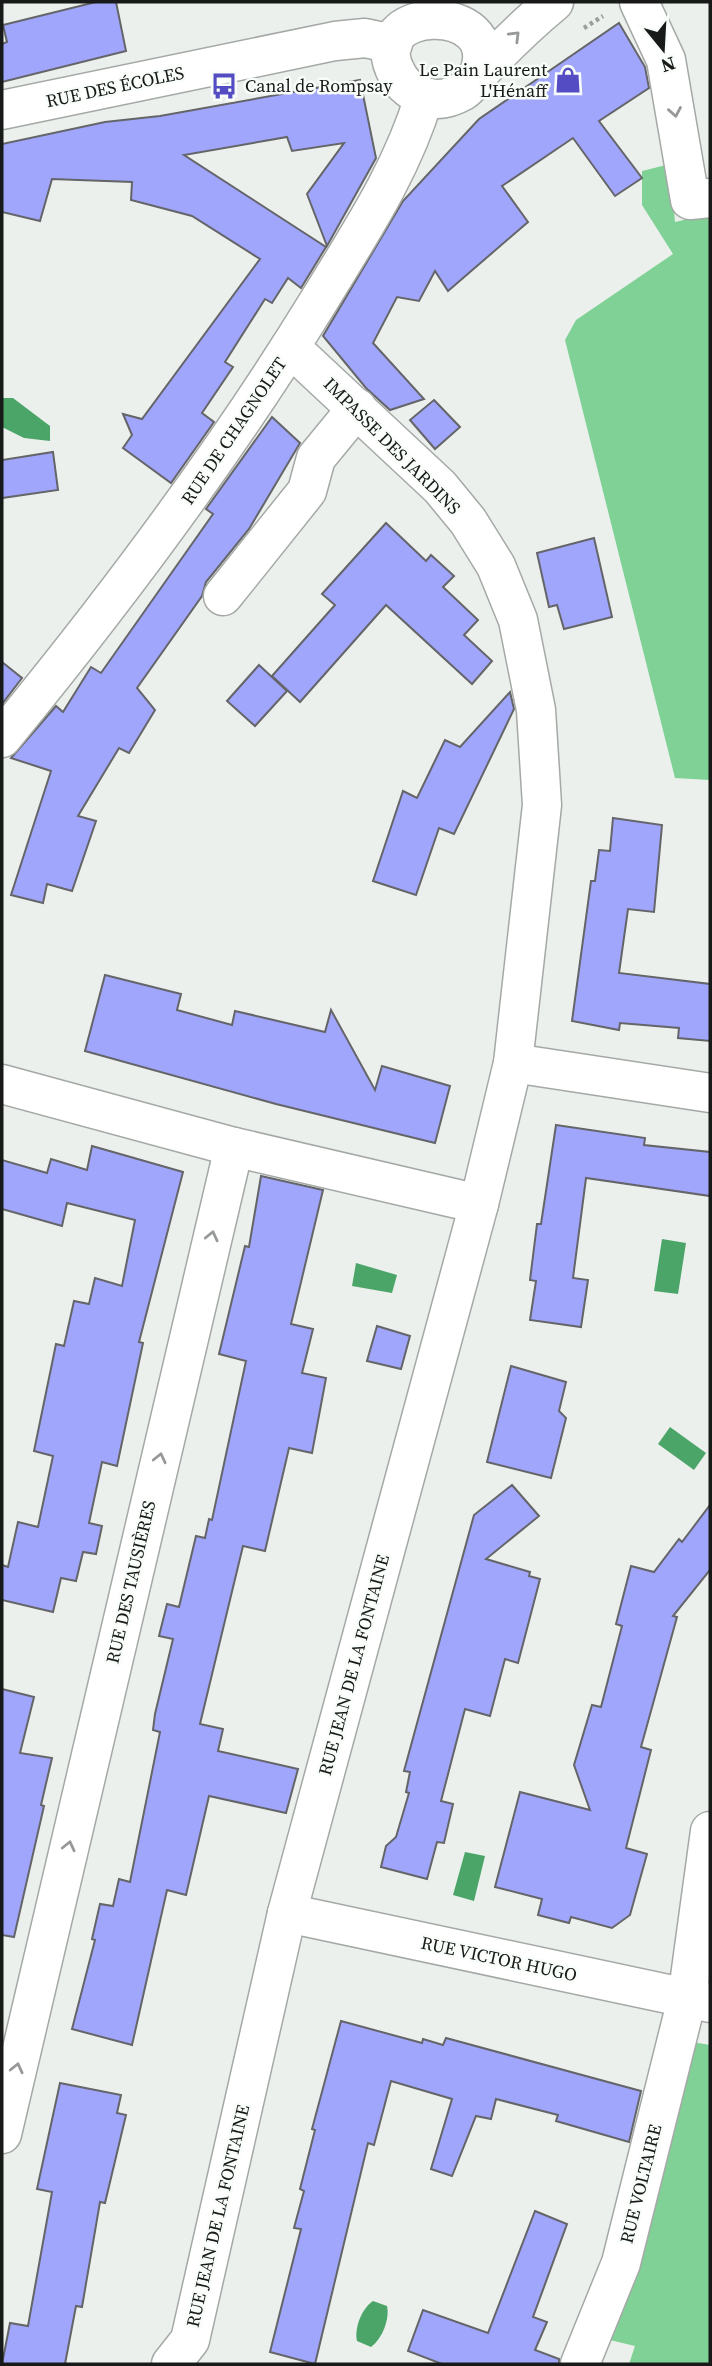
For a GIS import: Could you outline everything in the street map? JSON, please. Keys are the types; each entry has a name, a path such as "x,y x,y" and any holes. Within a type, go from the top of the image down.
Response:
{"street":[{"path":"478,73 483,57 481,40 474,25 453,5 427,9 412,16 399,29 393,44 392,61 398,76 409,89 424,97 437,99 462,92 478,73 554,2"},
{"path":"639,2 666,60 690,200 710,198"},
{"name":"RUE DES ÉCOLES","path":"2,110 335,41 365,38 393,44"},
{"name":"RUE DE CHAGNOLET","path":"2,738 177,516 290,347 390,183 413,134 424,97"},
{"name":"IMPASSE DES JARDINS","path":"290,347 440,488 468,522 496,566 518,620 536,710 542,805 525,961"},
{"path":"223,596 307,491 316,458 357,408"},
{"name":"RUE JEAN DE LA FONTAINE","path":"171,2364 190,2340 287,1913 479,1204 513,1063 525,961"},
{"path":"513,1063 710,1093"},
{"path":"2,1084 234,1147 479,1204"},
{"name":"RUE DES TAUSIÈRES","path":"2,2134 15,2010 234,1147"},
{"name":"RUE VOLTAIRE","path":"580,2364 621,2263 699,2001 710,1831"},
{"name":"RUE VICTOR HUGO","path":"287,1913 699,2001"}],"shaded area":[{"path":"670,164 675,222 710,214 710,780 675,778 565,340 576,320 673,254 642,205 642,171"},
{"path":"2,398 13,398 50,426 50,441 24,438 2,427"},
{"path":"662,1239 686,1243 678,1294 654,1291"},
{"path":"356,1263 397,1275 392,1293 352,1286"},
{"path":"670,1427 706,1453 694,1470 658,1444"},
{"path":"465,1852 485,1856 474,1901 453,1895"},
{"path":"692,2042 710,2045 710,2364 629,2364 635,2346 610,2340"},
{"path":"373,2301 387,2306 388,2311 382,2334 371,2347 357,2341 356,2336 362,2313"}],"building":[{"path":"96,2 116,2 126,51 2,82 2,44 7,42 3,25"},
{"path":"619,23 645,67 649,88 599,121 642,178 615,196 573,138 502,186 528,222 448,291 435,271 419,301 397,297 373,343 424,399 390,410 366,388 323,336 403,201 479,119"},
{"path":"360,80 376,158 327,246 307,194 344,143 292,151 287,137 184,155 326,247 301,288 288,278 272,303 265,299 225,362 233,367 202,413 214,422 171,483 123,448 132,435 123,414 142,419 260,259 192,216 131,200 132,182 52,179 40,221 2,212 2,144 105,122 160,116"},
{"path":"434,400 460,427 435,449 410,420"},
{"path":"272,417 300,443 249,529 206,582 202,596 137,688 155,710 129,753 119,748 78,816 96,821 72,891 47,884 43,903 11,895 51,771 11,758 56,706 63,712 91,667 101,673 213,514 206,509"},
{"path":"53,452 58,490 2,498 2,460"},
{"path":"386,523 426,561 431,555 454,576 443,587 478,620 464,635 492,661 472,684 386,605 300,702 272,676 335,605 322,594"},
{"path":"594,538 612,617 564,629 557,605 549,607 537,553"},
{"path":"2,662 22,678 2,704"},
{"path":"259,665 287,691 255,726 227,701"},
{"path":"510,692 514,709 454,834 439,828 416,895 373,881 403,791 417,798 445,740 460,747"},
{"path":"613,818 662,825 654,912 628,909 619,973 710,984 710,1041 678,1038 679,1028 620,1023 619,1030 572,1021 591,881 595,881 599,850 610,851"},
{"path":"105,975 181,994 177,1010 232,1025 235,1011 325,1032 331,1010 375,1090 382,1066 450,1086 435,1143 276,1104 85,1051"},
{"path":"556,1125 645,1138 644,1145 710,1152 710,1196 586,1178 573,1278 588,1280 581,1327 530,1320 536,1281 530,1280 537,1224 541,1224"},
{"path":"92,1146 183,1172 139,1342 143,1343 117,1466 102,1462 89,1523 102,1526 96,1554 83,1552 76,1581 61,1578 53,1612 2,1600 2,1565 8,1567 18,1522 38,1527 53,1456 34,1451 56,1344 64,1346 74,1301 89,1304 95,1278 122,1286 135,1220 67,1203 62,1226 2,1209 2,1160 47,1173 51,1159 87,1170"},
{"path":"261,1176 323,1190 291,1324 313,1329 302,1373 326,1378 312,1453 289,1448 265,1551 243,1546 200,1724 223,1729 218,1751 298,1769 286,1813 209,1796 186,1895 167,1890 132,2045 72,2029 95,1940 92,1939 100,1904 113,1906 119,1879 130,1882 160,1732 153,1730 155,1714 173,1639 159,1636 167,1604 179,1607 196,1536 205,1538 209,1519 212,1520 246,1361 219,1354 245,1246 249,1247"},
{"path":"377,1326 410,1336 401,1369 367,1361"},
{"path":"511,1366 566,1382 559,1411 566,1418 551,1478 487,1462"},
{"path":"512,1485 539,1516 486,1559 530,1572 529,1576 540,1579 518,1663 505,1659 490,1716 465,1709 441,1801 453,1804 444,1843 437,1842 427,1879 381,1867 386,1846 396,1837 409,1793 406,1792 410,1772 404,1771 474,1515"},
{"path":"710,1505 710,1570 673,1616 677,1617 641,1747 651,1750 626,1848 647,1854 630,1915 612,1928 571,1917 569,1923 538,1915 542,1899 495,1887 520,1792 590,1810 574,1765 592,1705 601,1707 622,1626 616,1624 631,1566 654,1572 679,1539 682,1542"},
{"path":"2,1689 34,1697 20,1753 52,1758 41,1805 44,1806 14,1937 2,1935"},
{"path":"341,2021 422,2043 423,2039 443,2045 446,2038 641,2091 629,2142 556,2121 558,2115 496,2099 491,2119 476,2116 452,2176 431,2169 452,2099 391,2081 374,2145 368,2143 315,2364 270,2352 301,2229 294,2228 304,2191 300,2189 315,2130 312,2129"},
{"path":"60,2083 121,2095 117,2113 126,2115 105,2203 100,2202 82,2307 76,2306 65,2364 2,2364 10,2323 28,2326 52,2192 37,2189"},
{"path":"535,2211 567,2224 533,2317 547,2322 535,2350 559,2359 559,2364 442,2364 408,2351 423,2310 488,2333"}],"place":[{"name":"Le Pain Laurent L'Hénaff","path":"568,80"},
{"name":"Canal de Rompsay","path":"224,86"}]}
